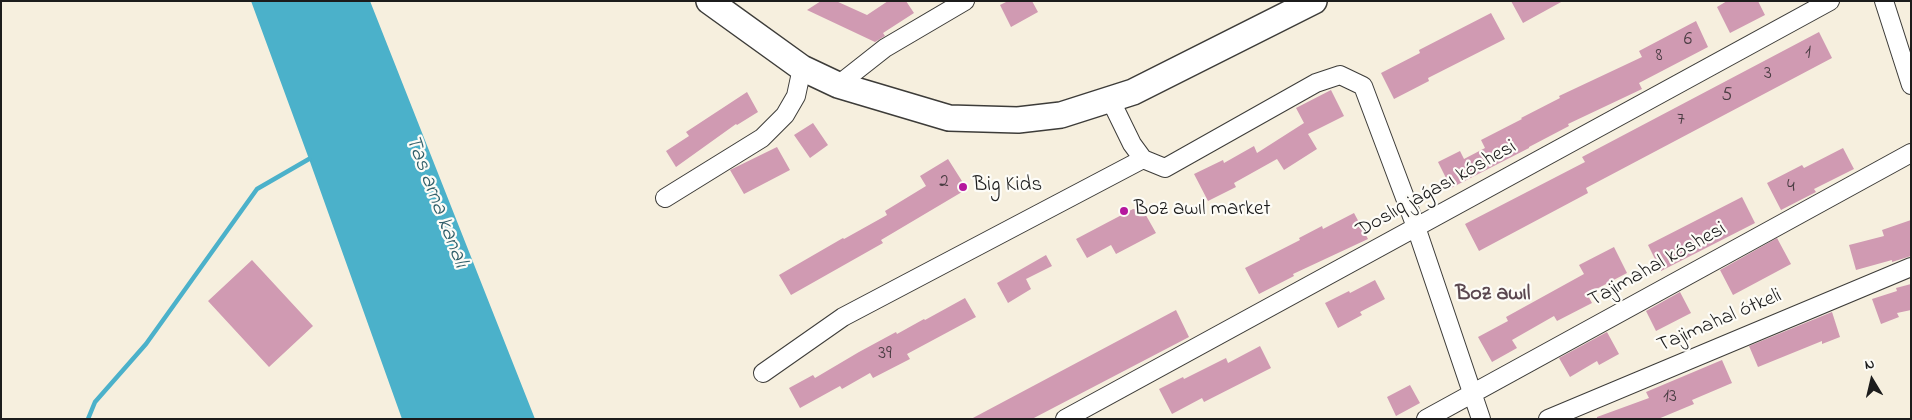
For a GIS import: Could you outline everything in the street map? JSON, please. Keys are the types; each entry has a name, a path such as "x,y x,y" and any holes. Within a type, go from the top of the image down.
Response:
{"main road":[{"path":"709,1 802,68 838,85 950,118 1027,119 1061,115 1133,92 1310,4"}],"street":[{"path":"838,85 885,48 965,1"},
{"name":"Doslıq jaǵası kóshesi","path":"1066,419 1830,1"},
{"path":"1884,1 1911,85"},
{"path":"665,198 762,138 785,115 796,96 802,68"},
{"path":"1110,99 1132,144 1143,159 1165,168 1316,83 1340,75 1363,86 1416,227 1480,419"},
{"name":"Tajimahal kóshesi","path":"1426,419 1911,154"},
{"path":"763,373 843,317 1143,159"},
{"name":"Tajimahal ótkeli","path":"1548,419 1911,268"}],"water":[{"name":"Tas arna kanalı","path":"251,1 370,1 535,419 402,419"}],"building":[{"path":"821,1 836,1 867,15 888,1 906,1 914,13 883,33 885,36 875,42 807,10"},
{"path":"1008,1 1032,1 1038,12 1011,27 1000,5"},
{"path":"1511,1 1563,1 1523,23"},
{"path":"1727,1 1758,1 1765,15 1730,33 1717,7"},
{"path":"1491,13 1505,39 1428,78 1429,81 1394,99 1381,73 1420,53 1419,50"},
{"path":"1696,21 1708,47 1639,83 1642,89 1568,124 1569,126 1529,148 1451,188 1438,162 1460,151 1464,159 1485,148 1481,140 1560,98 1559,96 1642,57 1639,51"},
{"path":"1819,32 1832,58 1586,188 1588,193 1479,251 1465,224 1585,162 1582,157"},
{"path":"1331,90 1344,116 1308,134 1317,149 1284,170 1277,159 1234,183 1236,187 1208,201 1194,174 1223,160 1224,163 1254,146 1257,153 1304,123 1296,108"},
{"path":"747,92 758,112 736,124 676,167 666,151 689,136 686,132"},
{"path":"813,123 828,145 810,158 794,135"},
{"path":"777,147 790,170 744,194 730,170"},
{"path":"1843,148 1854,169 1814,189 1816,192 1781,210 1767,183 1802,165 1804,168"},
{"path":"948,159 967,189 881,240 883,243 791,295 779,275 887,215 885,211 926,186 920,176"},
{"path":"1742,197 1755,223 1661,271 1648,245"},
{"path":"1133,209 1143,210 1156,233 1116,254 1111,245 1087,258 1076,239"},
{"path":"1354,213 1368,239 1293,274 1294,276 1259,294 1245,268 1300,240 1299,238 1322,226 1323,229"},
{"path":"1911,220 1911,256 1856,270 1849,245 1884,236 1882,230"},
{"path":"1777,238 1791,264 1733,295 1720,270"},
{"path":"1614,247 1627,273 1587,294 1592,303 1557,321 1554,316 1512,340 1517,348 1492,362 1478,337 1508,321 1506,317 1584,274 1579,265"},
{"path":"1046,255 1052,266 1026,279 1031,289 1008,303 997,283"},
{"path":"252,260 313,326 269,367 208,301"},
{"path":"1375,280 1385,299 1360,312 1362,315 1338,328 1325,303"},
{"path":"1911,284 1911,310 1897,313 1899,317 1881,324 1872,299 1897,291 1896,288"},
{"path":"1680,292 1691,313 1656,331 1646,311"},
{"path":"965,298 976,317 907,354 910,359 873,378 870,373 842,389 840,386 800,408 789,388 813,375 815,378 896,332 897,334"},
{"path":"1176,310 1189,337 1032,419 971,419"},
{"path":"1832,312 1840,337 1822,344 1822,341 1758,367 1749,346"},
{"path":"1607,332 1619,354 1599,365 1597,361 1570,377 1559,358"},
{"path":"1260,346 1271,368 1204,402 1202,398 1172,414 1159,389 1226,358 1228,363"},
{"path":"1722,360 1732,383 1692,400 1694,404 1658,419 1597,419 1597,417 1649,398 1646,392"},
{"path":"1410,385 1420,403 1396,416 1387,397"}],"waterway":[{"path":"88,419 95,402 146,344 257,189 309,159"}],"place":[{"name":"Big Kids","path":"963,187"},
{"name":"Boz awıl market","path":"1124,211"}],"district":[{"name":"Boz awıl","path":"1493,295"}]}
